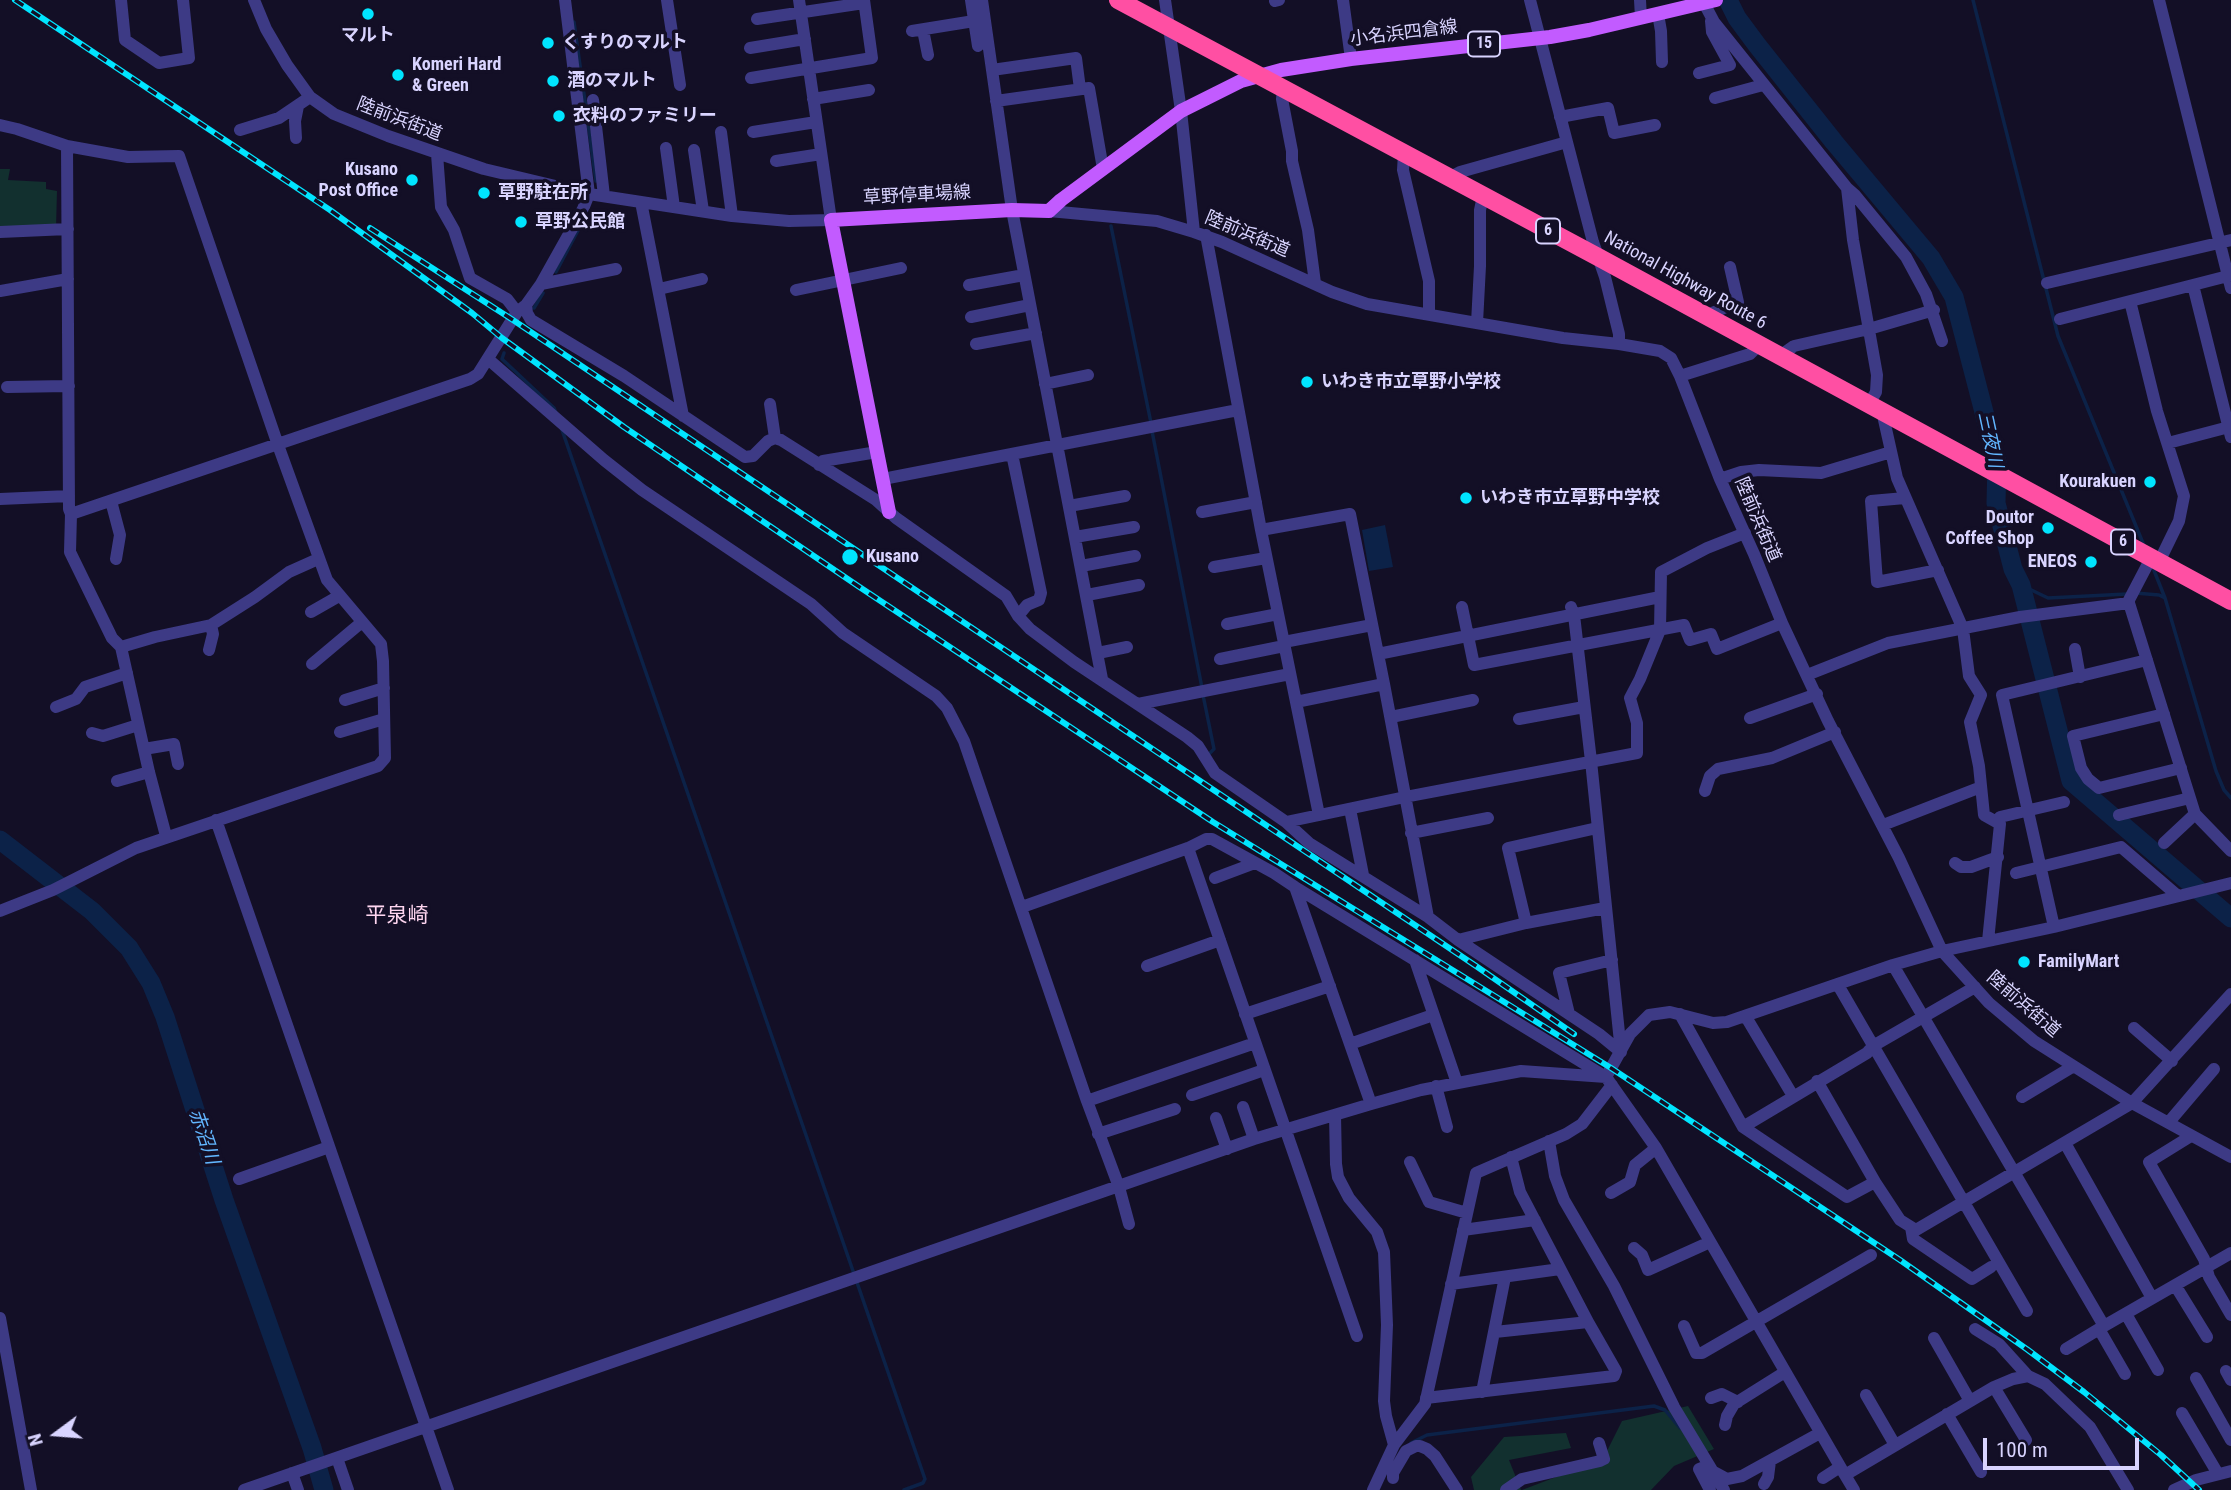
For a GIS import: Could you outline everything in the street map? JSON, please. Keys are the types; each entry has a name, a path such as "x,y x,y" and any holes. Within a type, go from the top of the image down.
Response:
{"highway":[{"name":"National Highway Route 6","path":"1118,0 2231,601"}],"main road":[{"name":"小名浜四倉線","path":"1261,76 1351,59 1540,38 1588,30 1658,14 1673,5 1710,6"},
{"path":"1049,211 1181,111 1241,81 1261,76"},
{"name":"草野停車場線","path":"831,220 1012,210 1049,211"},
{"path":"831,220 889,512"}],"street":[{"path":"121,0 125,40 159,63 189,58 183,0"},
{"name":"陸前浜街道","path":"254,0 266,29 310,97 334,114 437,154 503,174 589,194 732,216 789,221 831,220"},
{"path":"71,514 478,374 541,284 589,194 565,0"},
{"path":"667,0 680,85"},
{"path":"971,0 992,70 1012,210 1102,679"},
{"path":"978,47 978,19 982,0"},
{"path":"1165,0 1200,234 1319,815"},
{"path":"1343,0 1351,59"},
{"path":"1530,0 1616,323 1619,344"},
{"path":"1640,0 1641,18"},
{"path":"2060,319 2193,285 2230,282 2226,241 2159,0"},
{"path":"751,78 872,58 864,1 800,6 757,19"},
{"path":"800,6 831,220"},
{"path":"1699,73 1730,65 1712,32 1710,6"},
{"path":"1710,6 1763,85 1906,257 1933,311 1942,341"},
{"path":"1658,14 1662,62"},
{"path":"928,55 918,30 978,19"},
{"path":"750,48 805,39"},
{"path":"992,70 1076,58 1080,89"},
{"path":"1715,98 1763,85"},
{"path":"996,101 1089,88 1103,169"},
{"path":"1283,88 1282,99 1292,161 1308,230 1315,283"},
{"path":"813,99 869,90"},
{"path":"240,130 257,129 310,97"},
{"path":"593,100 604,196"},
{"path":"296,138 298,106"},
{"path":"1560,117 1608,108 1614,133 1655,125"},
{"path":"753,132 816,122"},
{"path":"0,125 68,146 128,157 179,156 318,559 327,580 381,644 386,758 381,765 166,836 136,848 53,890 0,911"},
{"path":"721,132 732,216"},
{"path":"1449,178 1460,172 1567,142"},
{"path":"68,146 70,552 107,630 121,647 166,836"},
{"path":"666,148 674,207"},
{"path":"694,150 703,211"},
{"path":"1404,153 1402,167 1429,281 1429,313"},
{"path":"437,154 440,207 454,230 470,278 522,308 531,320 624,376 745,457 753,456 768,441 775,438"},
{"path":"776,161 821,154"},
{"path":"1847,188 1853,240 1877,375 1876,408 1897,478 1963,629 1969,676 1981,695 1970,722 1984,815 2000,824 1988,941"},
{"path":"1477,323 1480,210 1483,196"},
{"path":"642,202 683,416"},
{"name":"陸前浜街道","path":"1049,211 1157,221 1200,234 1332,292 1367,304 1563,338 1660,351 1671,359 1681,376 1720,479 1782,623 1942,951 1989,1003 2034,1041 2132,1103 2231,1157"},
{"path":"0,232 68,229"},
{"path":"2047,283 2226,241"},
{"path":"1704,316 1738,302 1730,267"},
{"path":"796,290 901,268"},
{"path":"541,284 616,270"},
{"path":"969,285 1024,275"},
{"path":"0,291 68,279"},
{"path":"659,289 702,279"},
{"path":"2168,443 2230,432 2193,285"},
{"path":"2130,301 2157,411 2184,496 2179,521 2129,601 2195,814 2231,851"},
{"path":"971,317 1030,305"},
{"path":"1780,356 1794,346 1933,311"},
{"path":"976,344 1036,333"},
{"path":"1681,376 1751,354 1759,345"},
{"path":"488,359 642,490 811,604 843,633 936,696 947,708 964,741 1098,1134 1119,1187 1129,1224"},
{"path":"1045,384 1088,375"},
{"path":"7,387 69,386"},
{"path":"769,404 775,438 876,500 1006,596 1030,629 1198,746 1215,773 1286,822 1309,843 1428,917 1599,1034 1621,1052"},
{"path":"883,479 1238,410"},
{"path":"819,465 823,461 877,452"},
{"path":"1720,479 1759,470 1821,473 1891,452"},
{"path":"1013,454 1041,593 1039,600 1027,605 1018,616"},
{"path":"0,499 69,496"},
{"path":"1069,506 1125,496"},
{"path":"1905,498 1871,501 1877,582 1938,570"},
{"path":"111,501 120,535 116,559"},
{"path":"1202,512 1256,502"},
{"path":"1261,530 1349,514 1373,625 1428,917"},
{"path":"1075,537 1134,527"},
{"path":"1286,822 1637,753 1637,723 1630,698 1660,631 1661,572 1707,548 1745,533"},
{"path":"1081,566 1135,556"},
{"path":"1214,566 1266,558"},
{"path":"121,647 155,636 211,625 289,572 318,559"},
{"path":"1087,595 1139,584"},
{"path":"311,612 339,596"},
{"path":"1378,654 1572,611 1660,597"},
{"path":"1807,676 1888,643 2020,617 2129,601"},
{"path":"1462,607 1474,666 1684,625 1690,640 1711,634 1717,649 1782,623"},
{"path":"1572,611 1591,761 1621,1052"},
{"path":"1227,624 1278,614"},
{"path":"312,664 362,622"},
{"path":"209,650 213,634 211,625"},
{"path":"1220,659 1373,625"},
{"path":"1098,653 1127,647"},
{"path":"2075,649 2080,677"},
{"path":"2054,927 2002,695 2147,660"},
{"path":"56,707 76,699 85,687 127,673"},
{"path":"1138,704 1290,674"},
{"path":"1296,702 1384,684"},
{"path":"345,700 384,688"},
{"path":"1750,718 1817,694"},
{"path":"1391,717 1473,700"},
{"path":"1519,719 1584,707"},
{"path":"2164,714 2073,736 2081,768 2088,779 2099,788 2181,768"},
{"path":"341,732 384,719"},
{"path":"92,733 103,736 138,725"},
{"path":"1705,791 1710,776 1718,769 1772,758 1835,732"},
{"path":"144,748 174,744 178,764"},
{"path":"117,781 149,772"},
{"path":"1882,825 1981,787"},
{"path":"2119,815 2190,798"},
{"path":"2000,817 2064,802"},
{"path":"1350,808 1363,875"},
{"path":"2165,843 2195,814"},
{"path":"1411,833 1488,818"},
{"path":"216,820 449,1490"},
{"path":"1526,923 1508,848 1597,828"},
{"path":"1022,907 1212,839 1415,960 1609,1081 1656,1148 1853,1490"},
{"path":"2016,873 2121,847 2178,896"},
{"path":"1188,848 1357,1336"},
{"path":"1955,863 1961,867 1971,867 1998,857"},
{"path":"1215,878 1255,863"},
{"path":"1373,1490 1394,1445 1425,1404 1476,1174 1581,1124 1609,1081 1630,1034 1649,1015 1660,1012 1680,1014 1713,1023 1727,1022 1942,951 2054,927 2231,883"},
{"path":"1295,887 1371,1104"},
{"path":"1458,940 1526,923 1605,908"},
{"path":"1147,966 1220,940"},
{"path":"1415,960 1457,1083"},
{"path":"1569,1014 1559,973 1612,960"},
{"path":"1893,965 2015,1173 2125,1374"},
{"path":"1838,985 2027,1311"},
{"path":"1245,1014 1330,986"},
{"path":"1743,1127 1867,1053 1873,1046 1975,987"},
{"path":"1817,1081 1900,1220 1916,1230 2132,1103 2231,994"},
{"path":"1680,1014 1743,1127 1847,1196 1875,1182"},
{"path":"1350,1044 1433,1015"},
{"path":"1746,1017 1793,1096"},
{"path":"2134,1028 2172,1061"},
{"path":"1087,1101 1255,1043"},
{"path":"2022,1097 2073,1066"},
{"path":"2169,1122 2214,1069"},
{"path":"1192,1095 1264,1070"},
{"path":"244,1490 1254,1139 1436,1086 1521,1071 1609,1081"},
{"path":"1436,1086 1447,1127"},
{"path":"1243,1107 1254,1139"},
{"path":"1098,1134 1175,1109"},
{"path":"1335,1115 1338,1177 1349,1198 1377,1232 1384,1252 1387,1325 1384,1401 1394,1445"},
{"path":"1216,1118 1227,1149"},
{"path":"2191,1136 2149,1162 2204,1259 2209,1277 2231,1315"},
{"path":"1549,1141 1555,1176 1564,1199 1614,1286 1672,1404 1724,1490"},
{"path":"2065,1143 2152,1298"},
{"path":"239,1179 330,1147"},
{"path":"1611,1193 1630,1182 1635,1165 1656,1148"},
{"path":"1426,1398 1614,1376 1616,1371 1520,1192 1511,1157"},
{"path":"1410,1162 1429,1202 1467,1213"},
{"path":"1463,1230 1535,1220"},
{"path":"1911,1227 1913,1239 1972,1279 1991,1267"},
{"path":"1634,1248 1642,1255 1648,1270 1710,1242"},
{"path":"2066,1349 2231,1253"},
{"path":"1684,1326 1696,1353 1702,1353 1871,1255"},
{"path":"1451,1284 1560,1269"},
{"path":"1482,1392 1505,1277"},
{"path":"2175,1285 2207,1337"},
{"path":"2126,1314 2158,1370"},
{"path":"0,1318 2,1347 31,1490"},
{"path":"1495,1332 1588,1322"},
{"path":"1975,1329 1999,1344 2028,1376 2045,1384 2090,1427 2128,1490"},
{"path":"1934,1338 1970,1401"},
{"path":"1725,1425 1734,1404 1786,1372"},
{"path":"1823,1478 1895,1445 1994,1387 2028,1376"},
{"path":"2196,1378 2231,1440"},
{"path":"1994,1387 2026,1440"},
{"path":"1711,1398 1722,1394 1738,1402"},
{"path":"1866,1395 1895,1445"},
{"path":"2174,1490 2190,1482 2225,1473 2182,1412"},
{"path":"1947,1414 1981,1472"},
{"path":"1403,1433 1413,1447"},
{"path":"1710,1490 1699,1469 1711,1468 1727,1479 1734,1479 1820,1433"},
{"path":"1506,1490 1522,1479 1601,1461 1604,1459 1599,1443"},
{"path":"1393,1478 1393,1473 1406,1451 1416,1446 1427,1449 1435,1456 1457,1490"},
{"path":"334,1458 348,1490"},
{"path":"1764,1485 1770,1461"},
{"path":"295,1471 298,1490"}],"green space":[{"path":"0,169 10,169 8,180 46,182 46,189 57,191 56,228 0,228"},
{"path":"1688,1406 1714,1449 1674,1466 1651,1490 1522,1490 1603,1459 1622,1421"},
{"path":"1566,1433 1571,1448 1509,1460 1521,1490 1474,1490 1471,1477 1504,1437"}],"water":[{"path":"1385,525 1393,567 1369,571 1362,530"}],"waterway":[{"name":"三夜川","path":"1728,0 1737,18 1757,45 1931,258 1954,297 1997,462 1996,503 2013,569 2021,585 2071,781 2231,918"},
{"path":"1973,0 2058,336 2145,548"},
{"path":"574,22 596,181"},
{"path":"556,272 583,221"},
{"path":"1111,226 1151,423"},
{"path":"534,308 543,293"},
{"path":"504,353 502,359 554,408 556,413"},
{"path":"561,427 925,1479 923,1483 904,1490"},
{"path":"1152,431 1202,688"},
{"path":"2153,568 2165,598"},
{"path":"2021,585 2048,598 2127,594"},
{"path":"2135,593 2165,598 2216,771 2224,790 2231,798"},
{"path":"1203,695 1214,749 1209,754"},
{"name":"赤沼川","path":"0,840 92,911 129,948 151,983 165,1017 224,1200 312,1448 324,1490"},
{"path":"1411,1443 1427,1435 1654,1406 1665,1410 1680,1428"}],"railway":[{"path":"15,0 330,210 624,427 858,586 1213,822 1611,1068 1900,1260 2084,1392 2199,1490"},
{"path":"370,228 513,320 1574,1034"}],"place":[{"name":"マルト","path":"368,14"},
{"name":"くすりのマルト","path":"548,43"},
{"name":"Komeri Hard & Green","path":"398,75"},
{"name":"酒のマルト","path":"553,81"},
{"name":"衣料のファミリー","path":"559,116"},
{"name":"Kusano Post Office","path":"412,180"},
{"name":"草野駐在所","path":"484,193"},
{"name":"草野公民館","path":"521,222"},
{"name":"いわき市立草野小学校","path":"1307,382"},
{"name":"Kourakuen","path":"2150,482"},
{"name":"いわき市立草野中学校","path":"1466,498"},
{"name":"Doutor Coffee Shop","path":"2048,528"},
{"name":"Kusano","path":"850,557"},
{"name":"ENEOS","path":"2091,562"},
{"name":"FamilyMart","path":"2024,962"}],"district":[{"name":"平泉崎","path":"397,917"}]}
